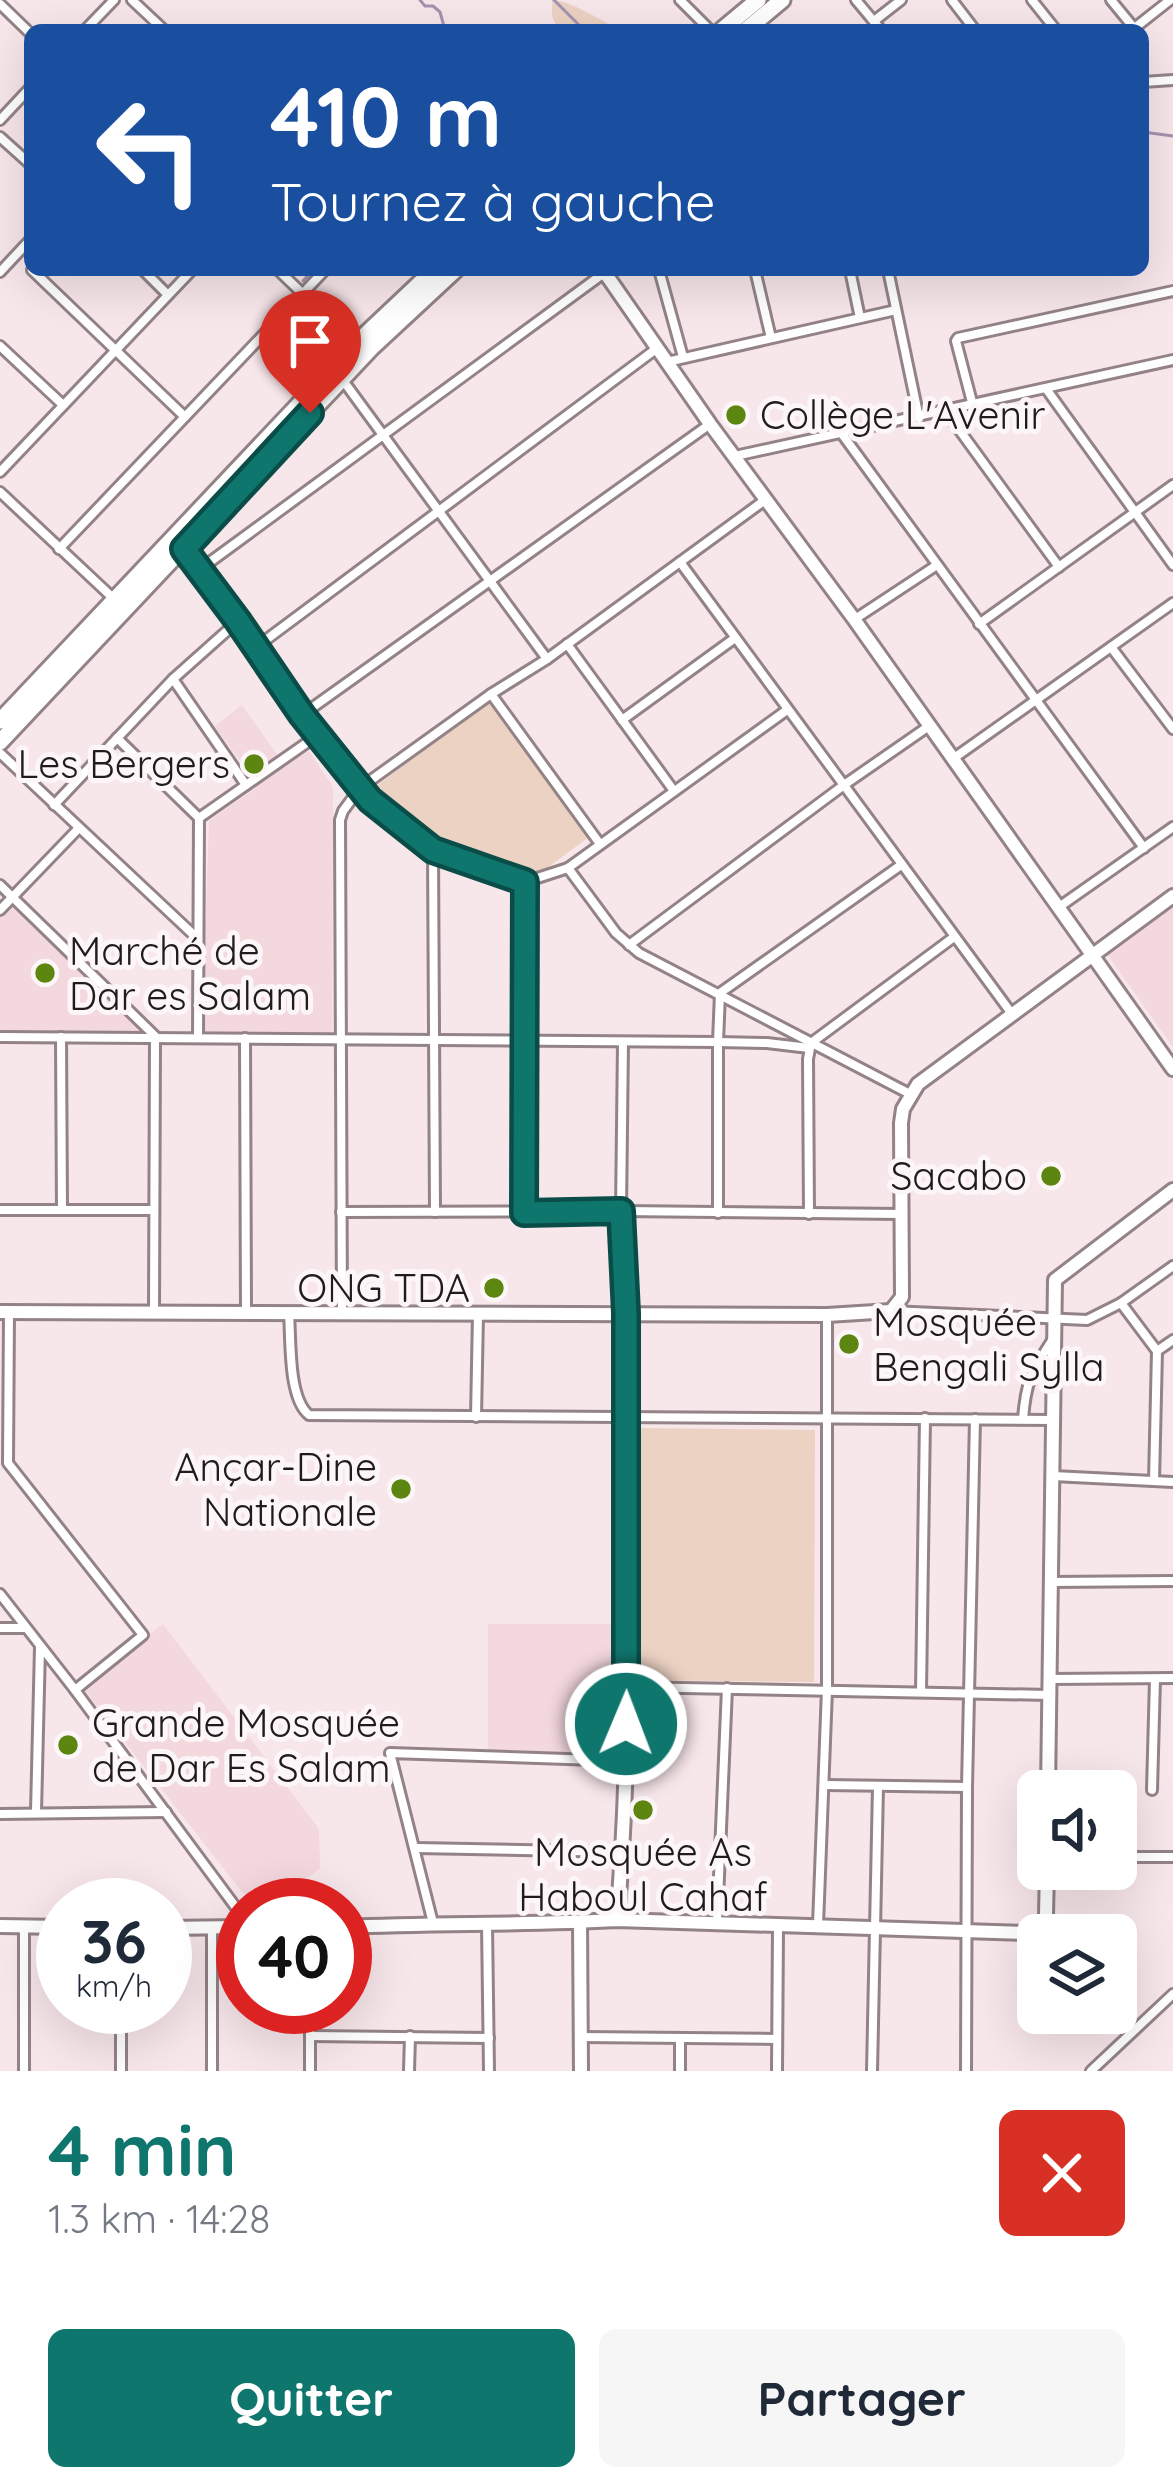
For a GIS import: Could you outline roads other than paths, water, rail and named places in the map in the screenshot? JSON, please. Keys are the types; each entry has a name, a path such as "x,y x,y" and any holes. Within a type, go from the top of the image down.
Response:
{"highway":[{"path":"729,24 758,0"},
{"path":"753,24 782,0"},
{"path":"0,721 362,338 428,276"},
{"path":"0,742 342,379 448,276"}],"street":[{"path":"91,24 114,0"},
{"path":"132,0 158,24"},
{"path":"680,0 704,24"},
{"path":"856,0 874,22 901,0"},
{"path":"952,0 970,24"},
{"path":"1031,0 1051,24"},
{"path":"1111,0 1129,24"},
{"path":"1139,24 1170,0"},
{"path":"0,4 24,27"},
{"path":"0,120 24,94"},
{"path":"0,137 24,159"},
{"path":"0,272 24,246"},
{"path":"16,255 24,262"},
{"path":"38,276 185,416"},
{"path":"148,276 168,295"},
{"path":"0,472 186,276"},
{"path":"284,276 303,294"},
{"path":"59,549 320,276"},
{"path":"199,570 602,276"},
{"path":"611,276 733,457 1173,1069"},
{"path":"661,276 683,357"},
{"path":"756,276 771,338"},
{"path":"851,276 860,318"},
{"path":"889,276 919,418"},
{"path":"973,406 958,338 1173,291"},
{"path":"668,362 896,310"},
{"path":"0,346 63,405"},
{"path":"255,648 657,348"},
{"path":"733,457 1173,360"},
{"path":"342,379 547,658"},
{"path":"1047,390 1173,566"},
{"path":"946,412 1059,567"},
{"path":"302,715 710,424"},
{"path":"842,434 1144,848"},
{"path":"979,624 1173,485"},
{"path":"0,492 115,600"},
{"path":"342,1311 343,811 359,788 765,500"},
{"path":"184,549 359,788 433,850 525,882 568,868 787,710"},
{"path":"680,562 1012,1014"},
{"path":"854,620 937,566"},
{"path":"953,759 1173,602"},
{"path":"54,805 173,679 238,621"},
{"path":"622,720 735,638"},
{"path":"567,644 674,791"},
{"path":"1112,647 1169,714 1173,729"},
{"path":"173,679 246,785"},
{"path":"491,694 600,844"},
{"path":"629,945 929,726"},
{"path":"199,818 318,735"},
{"path":"117,738 199,818 198,1038"},
{"path":"0,753 199,940"},
{"path":"1058,908 1173,827"},
{"path":"0,910 78,828"},
{"path":"433,850 435,1212"},
{"path":"720,993 901,865"},
{"path":"568,868 616,933 639,953 910,1094"},
{"path":"524,1213 525,882"},
{"path":"0,885 155,1036 154,1312"},
{"path":"891,1311 902,1297 902,1123 910,1094 1173,896"},
{"path":"0,1037 810,1046 954,937"},
{"path":"718,1213 720,993"},
{"path":"61,1037 62,1210"},
{"path":"245,1038 246,1313"},
{"path":"617,1920 627,1687 623,1042"},
{"path":"809,1214 810,1046"},
{"path":"1048,1770 1056,1279 1173,1190"},
{"path":"0,1210 154,1210"},
{"path":"341,1212 901,1214"},
{"path":"75,1690 143,1635 4,1464 4,1312 827,1315 891,1311 1056,1327 1087,1320 1120,1303 1173,1266"},
{"path":"1120,1303 1157,1351 1154,1481"},
{"path":"476,1417 478,1312"},
{"path":"289,1313 296,1396 309,1415 1053,1420"},
{"path":"818,1926 827,1689 827,1315"},
{"path":"1023,1419 1031,1371 1056,1327"},
{"path":"1157,1351 1173,1340"},
{"path":"921,1693 925,1418"},
{"path":"966,2071 975,1419"},
{"path":"1051,1476 1173,1482"},
{"path":"1050,1582 1173,1581"},
{"path":"0,1594 216,1880"},
{"path":"0,1628 25,1628"},
{"path":"36,1812 40,1647"},
{"path":"1049,1678 1173,1678"},
{"path":"1152,1790 1154,1678"},
{"path":"627,1687 1049,1695"},
{"path":"717,1925 727,1688"},
{"path":"433,1924 390,1753 625,1761"},
{"path":"825,1785 968,1787"},
{"path":"872,2071 878,1787"},
{"path":"0,1814 166,1812"},
{"path":"416,1848 623,1852"},
{"path":"1137,1857 1173,1857"},
{"path":"372,1926 617,1920 1026,1933 1044,1924 1047,1890"},
{"path":"580,1922 581,2071"},
{"path":"487,1924 488,2071"},
{"path":"0,1927 36,1927"},
{"path":"24,1927 24,2071"},
{"path":"777,2071 778,1927"},
{"path":"192,1928 216,1928"},
{"path":"212,1928 212,2071"},
{"path":"1091,2071 1173,1994"},
{"path":"121,2034 121,2071"},
{"path":"310,2071 310,2036 489,2038"},
{"path":"409,2071 410,2036"},
{"path":"581,2037 777,2039"},
{"path":"680,2038 680,2071"}],"waterway":[{"path":"420,0 440,12 443,24"},
{"path":"554,0 578,24"},
{"path":"1149,133 1173,136"},
{"path":"303,281 308,276"}],"place":[{"name":"Collège L'Avenir","path":"736,415"},
{"name":"Les Bergers","path":"254,764"},
{"name":"Marché de Dar es Salam","path":"45,973"},
{"name":"Sacabo","path":"1051,1176"},
{"name":"ONG TDA","path":"494,1288"},
{"name":"Mosquée Bengali Sylla","path":"849,1344"},
{"name":"Ançar-Dine Nationale","path":"401,1489"},
{"name":"Grande Mosquée de Dar Es Salam","path":"68,1745"},
{"name":"Mosquée As Haboul Cahaf","path":"643,1810"}]}
